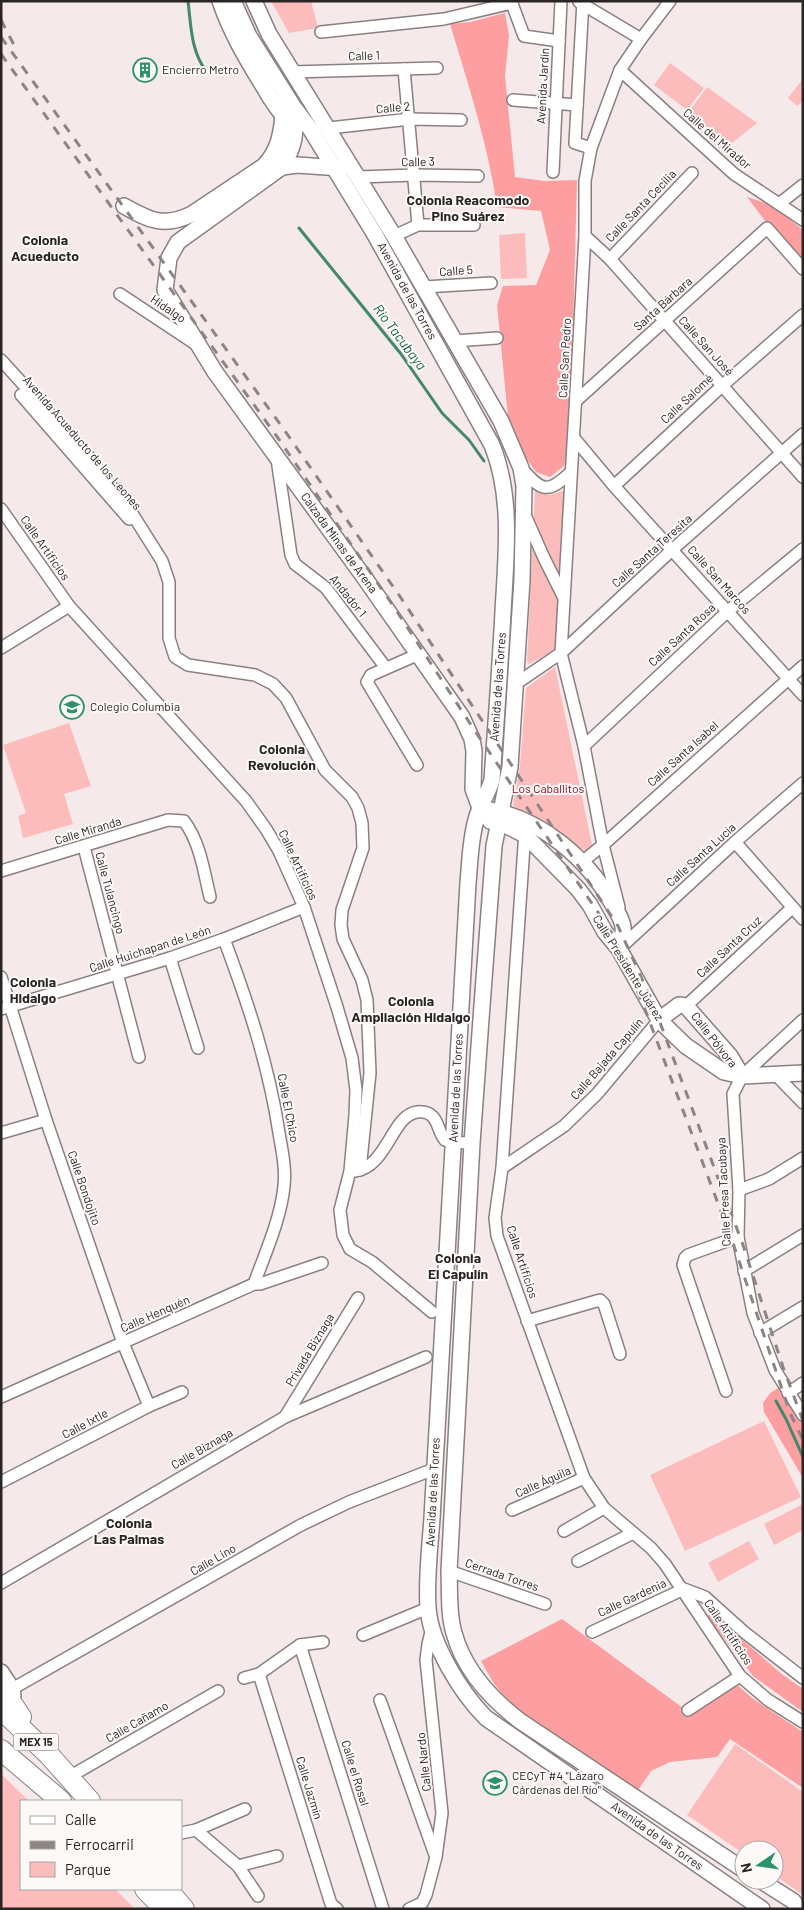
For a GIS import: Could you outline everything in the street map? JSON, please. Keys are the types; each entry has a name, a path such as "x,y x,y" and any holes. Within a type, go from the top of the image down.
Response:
{"highway":[{"path":"6,1688 8,1709"},
{"name":"MEX 15","path":"8,1709 89,1800"},
{"path":"1,1727 29,1752 74,1800"},
{"name":"MEX 15","path":"1,1750 61,1800"},
{"path":"146,1890 164,1909"},
{"path":"168,1890 184,1909"}],"street":[{"name":"Avenida de las Torres","path":"220,1 233,34 247,60 334,167 388,258 492,445 500,465 504,487 506,550 492,780 489,791 478,813 472,838 469,874 434,1469 428,1608 432,1627 458,1684 479,1711 502,1729 762,1909"},
{"name":"Avenida de las Torres","path":"233,1 288,111"},
{"name":"Avenida de las Torres","path":"254,1 269,34 394,236 501,421 521,468 524,486 516,683 510,767 494,846 472,1143 449,1571 450,1614 454,1632 467,1662 484,1688 500,1705 520,1721 734,1863"},
{"name":"Avenida Jardín","path":"553,172 561,1"},
{"name":"Calle San Pedro","path":"621,919 603,845 584,746 561,653 585,236 584,181 591,148 620,70 670,1"},
{"path":"321,32 444,19 512,2 524,36 559,41"},
{"path":"591,148 575,143 581,2 641,39"},
{"name":"Calle 1","path":"292,72 437,68"},
{"path":"404,69 410,119 418,225"},
{"name":"Calle del Mirador","path":"620,70 734,174 803,220"},
{"path":"513,100 577,105"},
{"path":"124,206 147,219 156,221 176,220 192,214 264,166 278,147 288,111"},
{"name":"Calle 2","path":"328,128 410,119 461,120"},
{"path":"282,167 304,128 328,128"},
{"path":"282,167 297,165 334,167 356,174"},
{"name":"Calzada Minas de Arena","path":"282,167 178,242 169,258 165,290 215,372 419,654 462,717 468,728 474,751 473,789 478,813"},
{"name":"Calle Santa Cecilia","path":"610,259 692,173"},
{"name":"Calle 3","path":"356,174 478,176"},
{"path":"780,204 803,185"},
{"path":"394,236 418,225 474,225"},
{"name":"Santa Bárbara","path":"577,400 767,228 803,269"},
{"name":"Calle San José","path":"585,236 610,259 803,477"},
{"name":"Calle 5","path":"424,287 491,283"},
{"name":"Hidalgo","path":"120,294 200,348"},
{"name":"Calle Salomé","path":"614,486 723,385 803,315"},
{"path":"454,341 497,338"},
{"name":"Avenida Acueducto de los Leones","path":"1,360 89,457 122,500 162,561 169,582 169,638 178,660 188,665 255,675 273,684 286,698 324,770 352,797 358,808 362,823 363,848 342,910 340,925 343,938 362,980 367,1000 370,1072 355,1171 340,1215 343,1235 350,1249 372,1262 432,1312"},
{"name":"Avenida Acueducto de los Leones","path":"1,371 124,514 143,532"},
{"name":"Calle Santa Teresita","path":"516,683 561,653 673,549 803,434"},
{"name":"Calle San Marcos","path":"574,438 614,486 673,549 803,695"},
{"name":"Andador 1","path":"276,455 291,555 295,564 326,588 386,668"},
{"path":"521,468 533,480 545,488 550,488 560,483 571,472"},
{"name":"Calle Artificios","path":"1,509 69,606 246,801 279,851 304,907 352,1058 356,1090 355,1171"},
{"path":"524,513 565,599"},
{"name":"Calle Santa Rosa","path":"584,746 728,611 803,549"},
{"path":"1,648 69,606"},
{"path":"417,765 368,686 368,676 419,654"},
{"name":"Calle Santa Isabel","path":"582,862 803,666"},
{"name":"Calle Santa Lucía","path":"619,949 735,842 803,783"},
{"name":"Calle Presidente Juárez","path":"478,813 500,817 567,847 602,886 621,919"},
{"name":"Calle Miranda","path":"1,872 168,820 184,821 189,828 198,851 210,897"},
{"name":"Calle Presidente Juárez","path":"526,828 590,905 605,932 619,949 659,1020 686,1046 708,1062 724,1072 742,1076"},
{"name":"Calle Artificios","path":"526,828 502,1168 495,1228 584,1478 604,1508 634,1533 665,1564 684,1589 740,1676 768,1700 803,1722"},
{"path":"735,842 803,919"},
{"name":"Calle Tulancingo","path":"84,847 139,1057"},
{"name":"Calle Huichapan de León","path":"6,1008 170,958 304,907"},
{"name":"Calle Santa Cruz","path":"686,1006 792,908"},
{"path":"619,949 624,928 621,919"},
{"name":"Calle El Chico","path":"224,939 261,1046 275,1108 285,1171 282,1201 254,1284"},
{"path":"170,958 198,1048"},
{"name":"Calle Bondojito","path":"1,978 6,1008 123,1343 149,1406"},
{"name":"Calle Pólvora","path":"659,1020 679,1005 686,1006 730,1056 742,1076 803,1073"},
{"name":"Calle Bajada Capulín","path":"502,1168 564,1126 598,1094 659,1020"},
{"path":"742,1076 803,1020"},
{"path":"774,1073 803,1103"},
{"name":"Calle Presa Tacubaya","path":"742,1076 733,1094 739,1190 738,1237 753,1313 760,1333 775,1370 803,1414"},
{"path":"355,1171 376,1161 403,1120 413,1113 423,1113 433,1117 448,1141 472,1143"},
{"path":"1,1133 46,1120"},
{"path":"739,1190 769,1179 803,1158"},
{"path":"744,1270 803,1235"},
{"path":"726,1391 683,1265 685,1258 688,1256 738,1237"},
{"name":"Calle Henquén","path":"1,1396 254,1284 260,1284 322,1263"},
{"name":"Privada Biznaga","path":"285,1417 358,1298"},
{"path":"527,1321 600,1300 604,1304 620,1354"},
{"path":"760,1333 803,1307"},
{"name":"Calle Biznaga","path":"1,1583 285,1417 426,1357"},
{"path":"788,1393 803,1383"},
{"name":"Calle Ixtle","path":"1,1482 149,1406 182,1392"},
{"name":"Calle Lino","path":"6,1688 310,1521 349,1502 434,1469"},
{"name":"Calle Águila","path":"512,1510 584,1478"},
{"path":"564,1531 604,1508"},
{"path":"432,1518 452,1522"},
{"path":"578,1561 634,1533"},
{"name":"Cerrada Torres","path":"449,1571 545,1604"},
{"name":"Calle Artificios","path":"684,1589 705,1597 744,1632 803,1678"},
{"name":"Calle Gardenia","path":"592,1632 684,1589"},
{"path":"363,1635 428,1608"},
{"name":"Calle Nardo","path":"408,1909 422,1903 426,1895 436,1856 442,1813 442,1798 426,1660 432,1627"},
{"path":"244,1678 259,1674 300,1645 324,1642"},
{"name":"Calle el Rosal","path":"300,1645 383,1909"},
{"path":"1,1672 6,1688"},
{"name":"Calle Jazmín","path":"259,1674 331,1904 337,1909"},
{"path":"688,1710 740,1676"},
{"name":"Calle Cañamo","path":"69,1777 218,1691"},
{"path":"380,1700 436,1856"},
{"path":"628,1816 638,1800"},
{"path":"182,1833 196,1830 245,1809"},
{"path":"196,1830 238,1866 258,1896"},
{"path":"238,1866 277,1856"},
{"path":"776,1890 793,1901 799,1909"}],"green space":[{"path":"271,1 311,1 318,28 289,33"},
{"path":"670,63 704,88 687,110 654,85"},
{"path":"803,79 803,101 797,106 788,98"},
{"path":"707,87 757,123 722,151 685,117"},
{"path":"525,233 527,278 501,279 499,235"},
{"path":"537,489 549,495 565,490 560,647 529,664 527,662 535,492"},
{"name":"Los Caballitos","path":"555,667 592,845 586,851 513,806 520,766 526,688"},
{"path":"69,723 91,786 64,794 73,824 23,838 18,816 26,813 3,745"},
{"path":"764,1421 801,1497 685,1551 650,1475"},
{"path":"803,1504 803,1530 774,1545 764,1524"},
{"path":"749,1541 759,1559 718,1582 708,1563"},
{"path":"735,1744 803,1792 803,1895 784,1882 784,1840 734,1840 734,1847 687,1815"},
{"path":"1,1774 28,1800 20,1800 20,1890 116,1890 135,1909 1,1909"}],"shaded area":[{"path":"505,13 509,35 505,76 515,177 545,181 577,180 570,446 564,466 550,477 536,472 516,444 508,417 497,305 503,286 536,285 550,250 541,211 497,207 483,137 450,24 470,22"},
{"path":"747,197 772,205 803,230 803,263 772,230"},
{"path":"780,1387 803,1421 803,1478 764,1412 763,1403 770,1393"},
{"path":"710,1612 783,1675 803,1689 803,1712 753,1676 707,1616"},
{"path":"562,1619 687,1711 733,1681 752,1698 803,1732 803,1788 730,1739 717,1757 670,1762 651,1771 636,1793 532,1722 509,1703 493,1682 481,1661"}],"waterway":[{"name":"Río Tacubaya","path":"188,1 191,29 197,55 206,71"},
{"name":"Río Tacubaya","path":"299,228 401,354 442,413 469,440 484,461"},
{"name":"Río Tacubaya","path":"776,1401 803,1457"}],"railway":[{"path":"1,20 14,45"},
{"path":"1,37 285,431 401,598 618,926 652,1001 743,1245 783,1367 803,1421"},
{"path":"1,54 278,438 392,604 475,731 612,933 643,1004 734,1246 790,1413 803,1440"}],"place":[{"name":"Encierro Metro","path":"145,70"},
{"name":"Colegio Columbia","path":"72,707"},
{"name":"CECyT #4 \"Lázaro Cárdenas del Río\"","path":"495,1783"}],"district":[{"name":"Colonia Reacomodo Pino Suárez","path":"468,208"},
{"name":"Colonia Acueducto","path":"45,248"},
{"name":"Colonia Revolución","path":"282,758"},
{"name":"Colonia Hidalgo","path":"33,990"},
{"name":"Colonia Ampliación Hidalgo","path":"411,1010"},
{"name":"Colonia El Capulín","path":"458,1266"},
{"name":"Colonia Las Palmas","path":"129,1532"}]}
